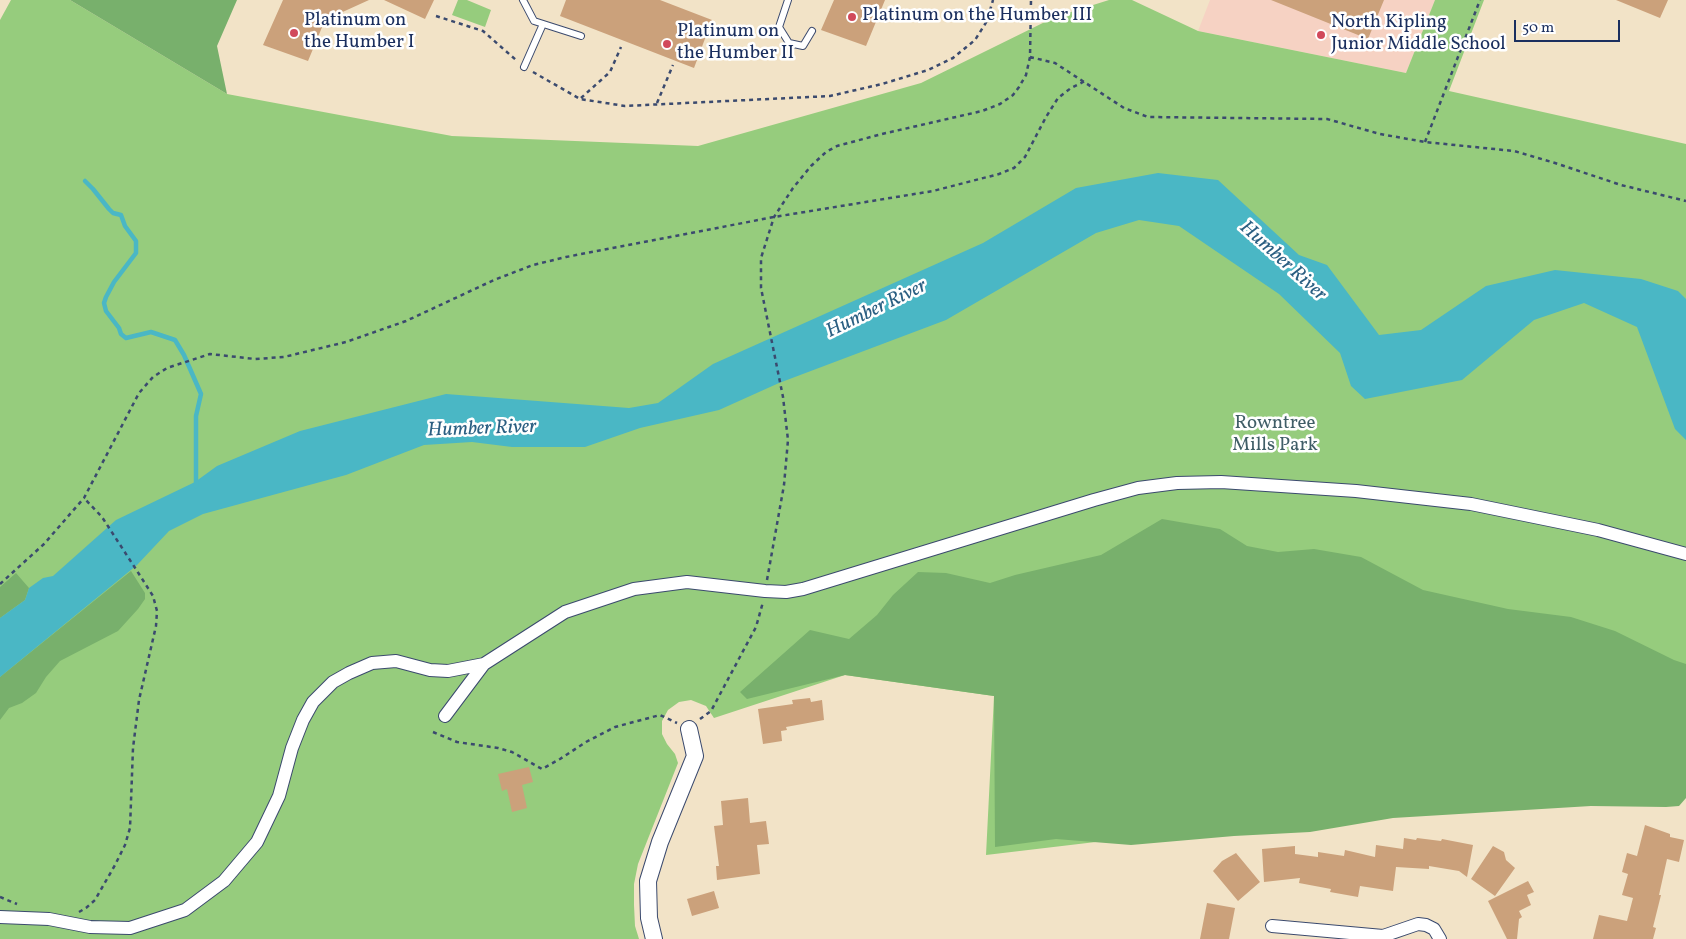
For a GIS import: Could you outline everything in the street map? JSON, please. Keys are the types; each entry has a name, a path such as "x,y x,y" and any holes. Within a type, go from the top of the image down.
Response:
{"street":[{"path":"445,716 484,664 565,612 634,589 687,582 765,591 786,592 803,589 1138,488 1177,483 1265,484 1356,491 1471,504 1598,530 1686,554"},
{"path":"0,917 49,919 90,927 130,928 184,910 224,881 257,842 279,796 292,748 303,720 313,702 333,682 349,672 372,663 396,661 430,670 448,671 484,664"},
{"path":"654,939 649,918 648,881 660,842 695,756 689,729"},
{"path":"1272,926 1383,936 1418,924 1434,929 1440,939"}],"lane":[{"path":"523,0 534,21 581,36"},
{"path":"788,0 779,27 789,43 803,46 812,30"},
{"path":"524,67 543,24"}],"path":[{"path":"436,16 483,31 524,67 580,99 625,106 830,96 892,82 928,70 966,49 975,40 987,21 993,0"},
{"path":"767,582 787,460 788,440 783,396 761,288 761,258 774,217 811,166 826,152 837,146 982,111 1000,104 1013,95 1020,87 1026,75 1030,57 1031,0"},
{"path":"1426,142 1480,0"},
{"path":"580,99 610,72 620,47"},
{"path":"1030,57 1055,62 1124,108 1148,118 1327,119 1380,134 1426,142 1514,151 1621,185 1686,201"},
{"path":"657,104 673,65"},
{"path":"0,584 44,544 84,498 139,393 153,377 167,368 210,354 255,359 284,357 328,346 406,322 494,280 533,265 774,217 933,191 999,174 1014,168 1025,157 1058,98 1071,88 1085,81"},
{"path":"76,914 95,900 125,845 130,828 133,748 138,710 156,626 157,610 154,596 102,517 84,498"},
{"path":"432,732 457,742 512,752 542,769 615,727 660,716 689,729 711,711 756,628 764,599"}],"shaded area":[{"name":"North Kipling Junior Middle School","path":"1210,0 1435,0 1406,73 1198,31"}],"green space":[{"name":"Rowntree Mills Park","path":"11,0 70,0 227,94 452,136 698,146 921,83 1055,17 1109,0 1132,0 1198,31 1406,73 1435,0 1484,0 1449,91 1686,144 1686,772 986,855 994,696 845,675 714,718 706,706 691,700 679,702 668,710 662,721 662,734 675,754 678,763 638,864 634,884 634,905 635,926 639,939 0,939 0,20"},
{"path":"70,0 237,0 217,46 227,94"},
{"path":"458,0 467,0 491,10 485,27 452,15"},
{"path":"1162,519 1220,529 1247,546 1278,552 1314,549 1361,557 1423,590 1508,609 1571,617 1615,631 1686,664 1686,798 1679,806 1591,806 1393,818 1310,832 1234,836 1131,845 1056,839 995,847 994,696 845,675 747,699 740,692 810,630 849,639 877,615 893,595 918,572 946,573 990,583 1015,575 1101,555"},
{"path":"131,571 145,593 145,599 138,609 118,631 60,661 46,677 36,693 22,703 9,708 0,720 0,677"},
{"path":"16,573 29,588 25,600 0,618 0,587"}],"water":[{"name":"Humber River","path":"1158,173 1218,180 1299,255 1327,265 1379,335 1421,330 1486,286 1555,270 1641,279 1678,291 1686,299 1686,440 1675,429 1637,327 1584,303 1534,320 1462,380 1365,399 1351,386 1340,353 1279,294 1179,226 1139,220 1096,233 946,320 779,383 719,410 640,428 585,447 512,447 472,442 424,445 346,475 203,514 169,531 137,565 0,677 0,618 25,600 29,588 43,578 53,576 116,520 195,482 217,466 300,431 446,394 629,408 658,403 713,364 983,243 1076,188"}],"building":[{"name":"Platinum on the Humber I","path":"283,0 369,0 325,20 308,61 263,45"},
{"name":"Platinum on the Humber I","path":"384,0 434,0 425,19"},
{"name":"Platinum on the Humber II","path":"566,0 660,0 712,20 694,68 560,16"},
{"name":"Platinum on the Humber III","path":"834,0 885,0 866,46 821,30"},
{"path":"1271,0 1384,0 1368,39"},
{"path":"1616,0 1668,0 1660,18"},
{"path":"810,698 811,702 822,700 824,720 786,727 787,730 781,731 782,741 763,744 758,709 793,704 792,700"},
{"path":"529,767 533,782 522,785 527,808 512,812 507,789 502,791 498,774"},
{"path":"748,798 750,823 766,821 769,844 757,845 760,874 717,880 716,866 719,866 714,826 723,825 721,801"},
{"path":"1645,825 1670,834 1670,837 1684,840 1679,862 1667,859 1653,927 1656,928 1653,939 1593,939 1599,915 1627,921 1633,898 1622,895 1628,874 1622,872 1627,853 1637,856"},
{"path":"1404,838 1441,841 1442,839 1473,845 1467,877 1459,871 1429,866 1429,869 1396,867 1393,891 1360,886 1358,897 1330,892 1331,889 1299,883 1300,878 1264,882 1262,849 1295,846 1295,854 1318,857 1318,852 1344,856 1345,850 1375,857 1376,845 1403,849"},
{"path":"1493,846 1504,852 1506,860 1515,868 1495,896 1471,879"},
{"path":"1236,853 1260,882 1238,901 1213,871 1222,861"},
{"path":"1528,881 1534,892 1527,895 1531,905 1519,911 1522,917 1519,919 1517,939 1507,939 1488,901"},
{"path":"714,891 719,908 692,916 687,899"},
{"path":"1207,903 1235,908 1229,939 1200,939"}],"waterway":[{"path":"85,181 113,213 121,215 125,226 136,241 136,253 114,282 106,297 104,303 106,311 119,328 121,334 126,338 151,332 175,340 184,355 201,394 196,416 196,486"}],"place":[{"name":"Platinum on the Humber III","path":"852,17"},
{"name":"Platinum on the Humber I","path":"294,33"},
{"name":"North Kipling Junior Middle School","path":"1321,35"},
{"name":"Platinum on the Humber II","path":"667,44"}]}
